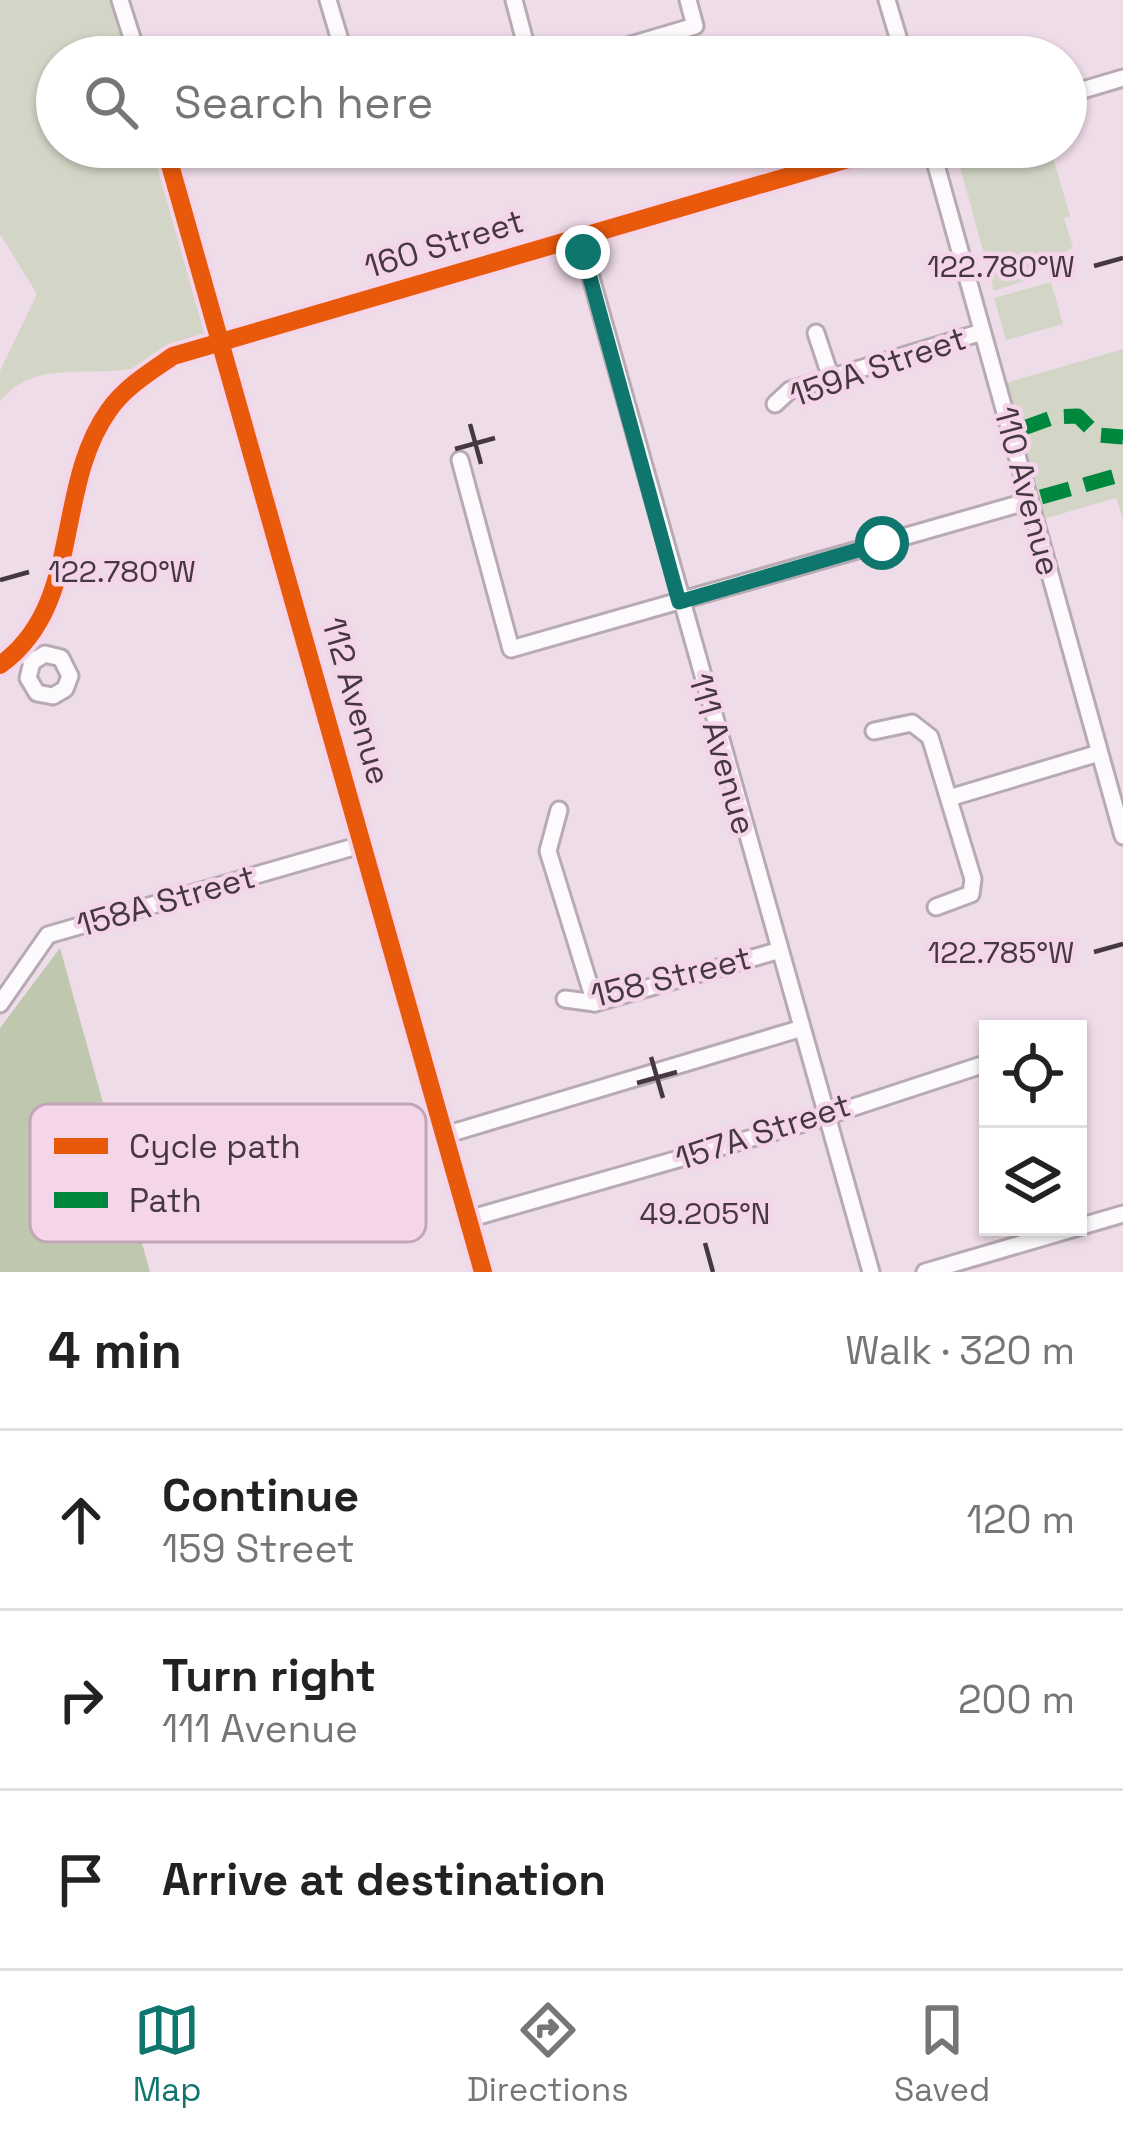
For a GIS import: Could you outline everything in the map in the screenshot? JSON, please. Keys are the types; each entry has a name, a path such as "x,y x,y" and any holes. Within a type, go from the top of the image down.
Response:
{"street":[{"path":"120,0 131,36"},
{"path":"328,0 339,36"},
{"path":"514,0 524,36"},
{"path":"661,36 695,26 688,0"},
{"path":"887,0 898,36"},
{"path":"1087,89 1123,78"},
{"name":"112 Avenue","path":"171,168 224,339 483,1272"},
{"name":"160 Street","path":"224,339 815,168"},
{"name":"110 Avenue","path":"937,168 1123,836"},
{"name":"111 Avenue","path":"579,235 871,1272"},
{"path":"816,332 831,378"},
{"name":"159A Street","path":"775,404 790,390 982,332"},
{"path":"0,664 27,656 55,592 86,458 107,412 132,385 173,356 224,339"},
{"path":"460,460 511,649 1029,501"},
{"path":"874,731 912,723 924,729 949,798 973,879 971,894 936,907"},
{"path":"949,798 1100,752"},
{"path":"560,810 548,851 595,1003"},
{"name":"158A Street","path":"0,1004 48,935 364,844"},
{"name":"158 Street","path":"565,999 595,1003 777,951"},
{"path":"445,1136 799,1029"},
{"name":"157A Street","path":"468,1220 979,1066"},
{"path":"925,1272 1123,1214"}],"green space":[{"path":"0,0 109,0 120,36 36,36 36,168 160,168 206,331 141,366 45,375 13,388 0,402 0,371 37,294 0,234"},
{"path":"960,168 1056,168 1073,247 1024,281 994,291"},
{"path":"1051,282 1063,324 1006,340 994,298"},
{"path":"1123,349 1123,519 1116,498 1040,520 1006,383"},
{"path":"60,948 103,1104 30,1104 30,1242 142,1242 150,1272 0,1272 0,1028"}],"marked path":[{"path":"1021,429 1054,417 1078,416 1097,435 1123,437"},
{"path":"1041,497 1123,474"}],"cycle path":[{"path":"171,168 483,1272"},
{"path":"0,665 27,640 45,611 57,579 80,474 109,410 138,380 173,356 817,168"}],"route":[{"path":"583,252 679,602 882,543"}]}
